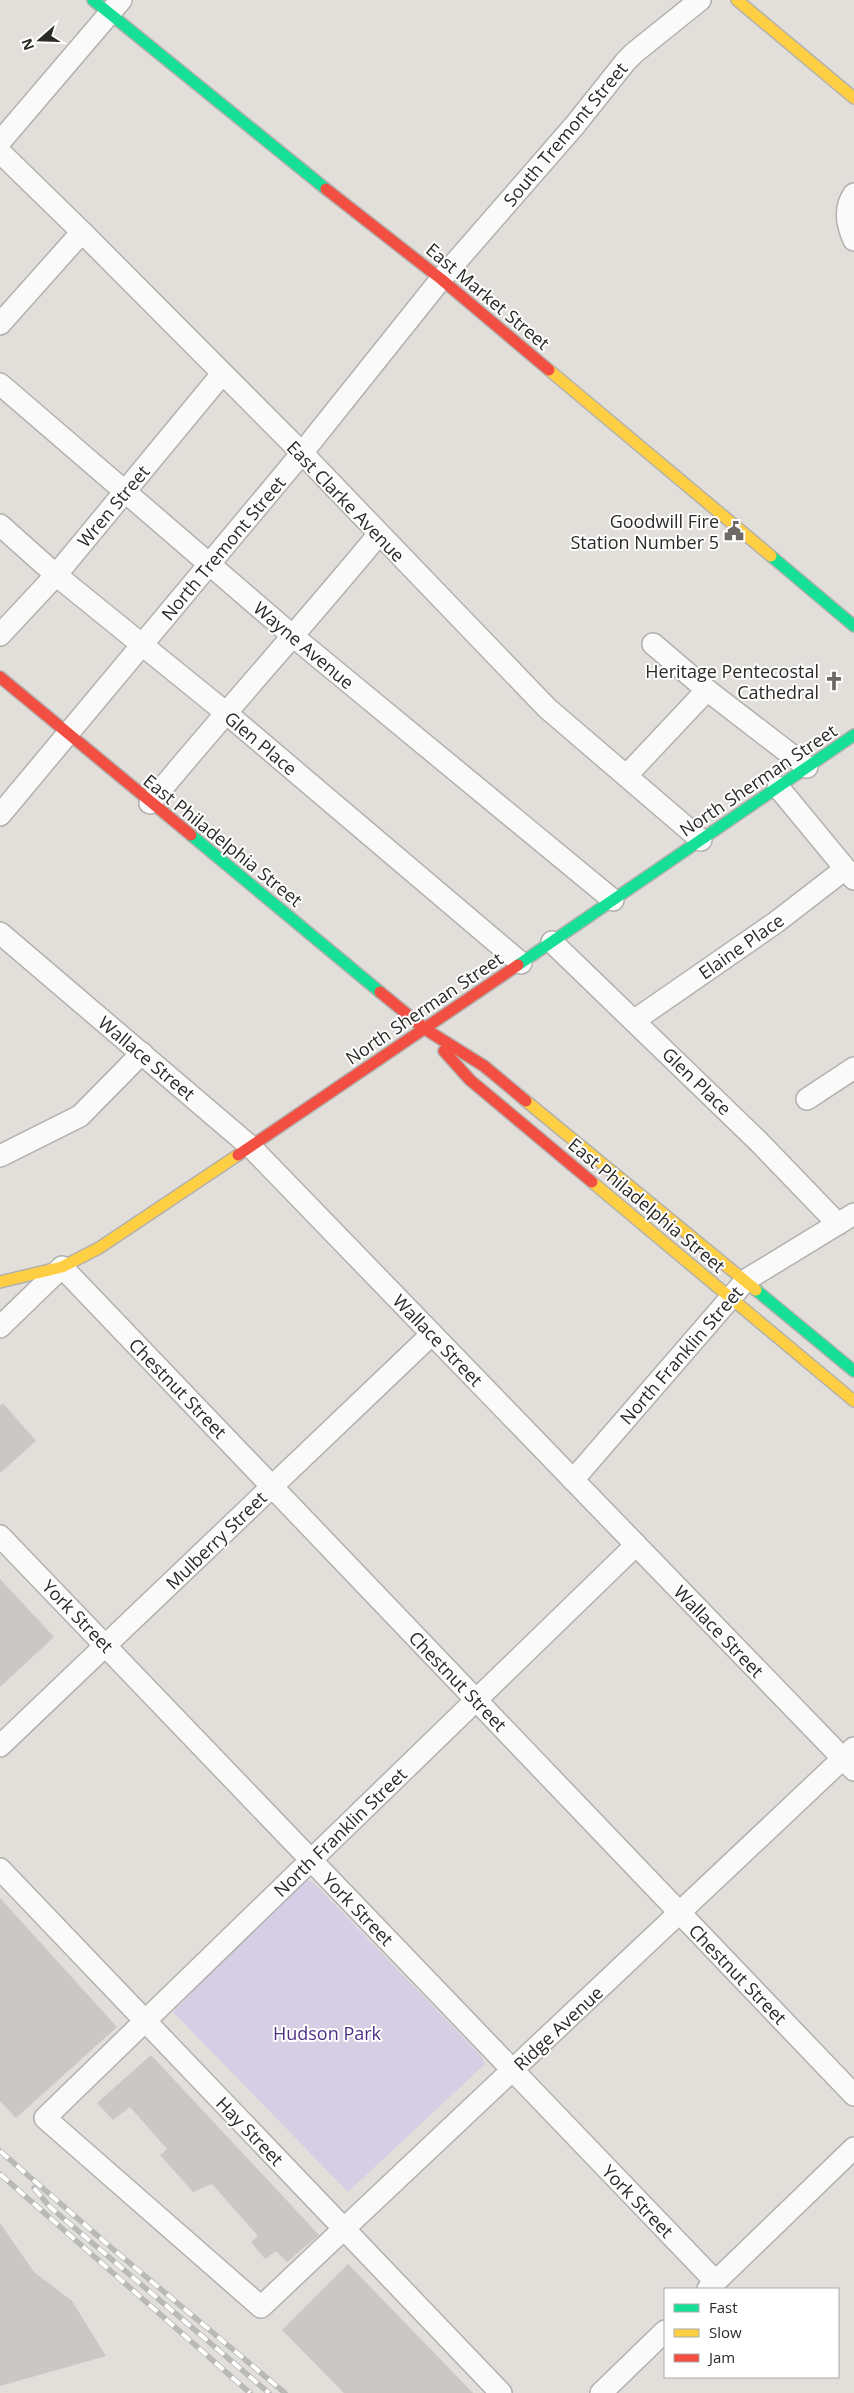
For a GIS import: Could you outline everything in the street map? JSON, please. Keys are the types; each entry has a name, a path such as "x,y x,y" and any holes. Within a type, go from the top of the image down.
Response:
{"main road":[{"name":"East Market Street","path":"94,0 115,7 854,626"},
{"path":"737,0 854,98"},
{"name":"East Philadelphia Street","path":"0,677 150,804 425,1029 484,1066 746,1280 854,1371"},
{"name":"North Sherman Street","path":"0,1282 62,1266 99,1248 252,1147 854,735"},
{"name":"East Philadelphia Street","path":"425,1029 470,1080 854,1400"}],"street":[{"name":"South Tremont Street","path":"442,279 575,125 634,53 700,0"},
{"path":"0,142 115,7"},
{"name":"East Clarke Avenue","path":"0,152 302,454 547,708 701,840"},
{"path":"854,194 850,198 847,219 854,240"},
{"path":"0,324 82,232"},
{"name":"North Tremont Street","path":"0,814 302,454 442,279"},
{"name":"Wren Street","path":"0,635 56,575 222,374"},
{"name":"Wayne Avenue","path":"0,384 294,637 613,900"},
{"name":"Glen Place","path":"0,525 56,575 225,712 521,963"},
{"path":"150,804 225,712 294,637 379,534"},
{"path":"653,644 708,690 808,767"},
{"path":"627,775 708,690"},
{"path":"778,787 850,874"},
{"name":"Elaine Place","path":"635,1020 850,874"},
{"name":"Wallace Street","path":"0,933 252,1147 636,1545 850,1759"},
{"name":"Glen Place","path":"552,942 760,1142 846,1219"},
{"path":"0,1156 80,1116 142,1053"},
{"path":"807,1099 854,1068"},
{"name":"North Franklin Street","path":"573,1480 746,1280 846,1219"},
{"path":"0,1326 62,1266"},
{"name":"Chestnut Street","path":"62,1266 854,2095"},
{"name":"Mulberry Street","path":"0,1746 432,1334"},
{"name":"York Street","path":"0,1536 513,2070 712,2286"},
{"name":"North Franklin Street","path":"261,2307 44,2118 636,1545"},
{"name":"Ridge Avenue","path":"261,2307 680,1913 850,1759"},
{"name":"Hay Street","path":"0,1869 501,2393"},
{"path":"712,2286 854,2148"},
{"path":"601,2393 664,2332"}],"green space":[{"name":"Hudson Park","path":"305,1879 314,1883 481,2056 485,2064 348,2192 173,2012 287,1893"}],"building":[{"path":"3,1403 36,1441 0,1473 0,1406"},
{"path":"0,1579 54,1637 0,1687"},
{"path":"0,1898 117,2027 16,2118 0,2101"},
{"path":"151,2055 319,2235 287,2262 276,2251 265,2259 251,2242 258,2236 212,2184 193,2192 160,2155 167,2149 130,2107 113,2120 97,2103"},
{"path":"0,2223 34,2272 72,2301 106,2356 0,2386"},
{"path":"348,2264 473,2393 344,2393 282,2330"}],"railway":[{"path":"0,2151 114,2250 285,2393"},
{"path":"0,2174 250,2393"},
{"path":"34,2188 50,2207 269,2393"}],"traffic: fast":[{"path":"93,0 326,189"},
{"path":"771,556 854,626"},
{"path":"518,965 854,735"},
{"path":"191,835 380,992"},
{"path":"756,1290 854,1371"}],"traffic: slow":[{"path":"737,0 854,98"},
{"path":"549,370 771,556"},
{"path":"526,1101 756,1290"},
{"path":"0,1282 62,1267 99,1248 238,1155"},
{"path":"592,1182 854,1401"}],"traffic: jam":[{"path":"326,189 441,279 549,370"},
{"path":"0,677 191,835"},
{"path":"238,1155 518,965"},
{"path":"380,992 425,1029 484,1066 526,1101"},
{"path":"444,1051 470,1080 592,1182"}],"place":[{"name":"Goodwill Fire Station Number 5","path":"734,531"},
{"name":"Heritage Pentecostal Cathedral","path":"834,681"}]}
